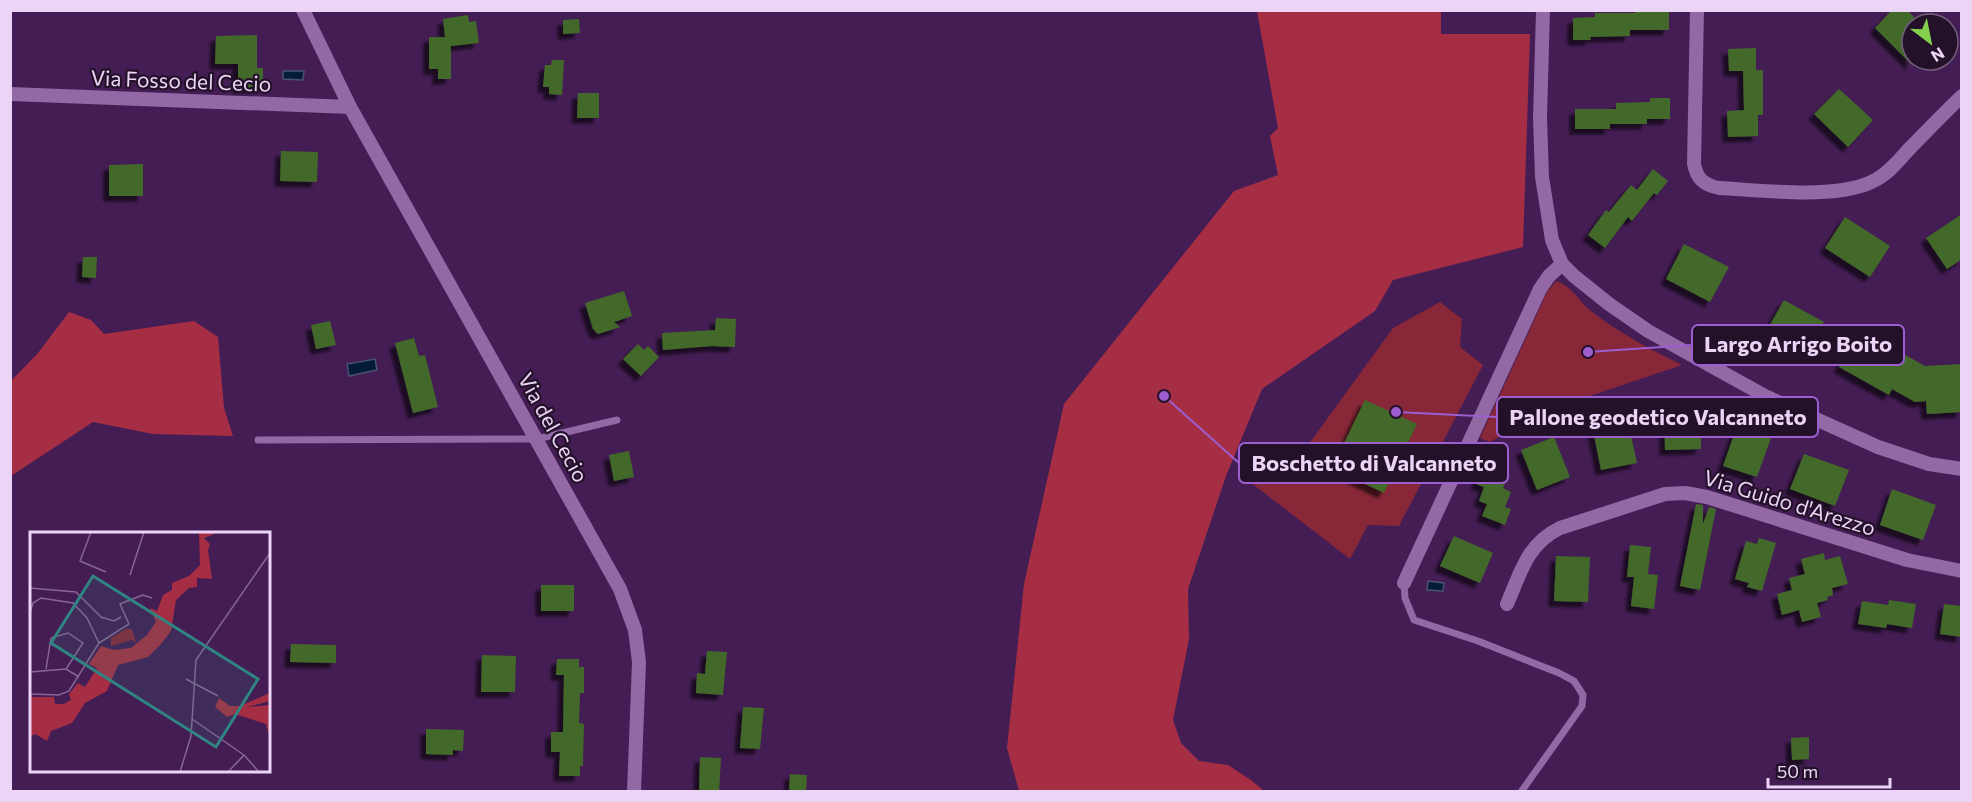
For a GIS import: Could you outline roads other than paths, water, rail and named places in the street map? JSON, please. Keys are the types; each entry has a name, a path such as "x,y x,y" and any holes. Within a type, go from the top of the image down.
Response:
{"street":[{"name":"Via del Cecio","path":"303,10 350,107 611,570 633,624 639,662 634,792"},
{"path":"1543,10 1540,118 1542,177 1552,240 1562,264 1585,285 1634,322 1667,343 1783,405 1859,440 1917,460 1962,469"},
{"path":"1697,10 1694,164 1699,178 1710,186 1821,192 1860,187 1885,173 1962,96"},
{"name":"Via Fosso del Cecio","path":"10,94 350,107"},
{"path":"1404,583 1540,289 1549,276 1562,264"},
{"name":"Via Guido d'Arezzo","path":"1507,604 1531,551 1546,536 1560,528 1660,495 1680,492 1707,497 1907,560 1962,571"}],"lane":[{"path":"258,440 537,439 617,420"},
{"path":"1404,583 1407,607 1414,620 1478,641 1559,673 1574,681 1583,695 1582,706 1521,792"}],"water":[{"path":"283,71 304,71 303,80 283,79"},
{"path":"375,359 377,370 349,376 347,364"},
{"path":"1428,581 1444,583 1443,591 1427,590"}],"place":[{"name":"Largo Arrigo Boito","path":"1588,352"},
{"name":"Boschetto di Valcanneto","path":"1164,396"},
{"name":"Pallone geodetico Valcanneto","path":"1396,412"}]}
